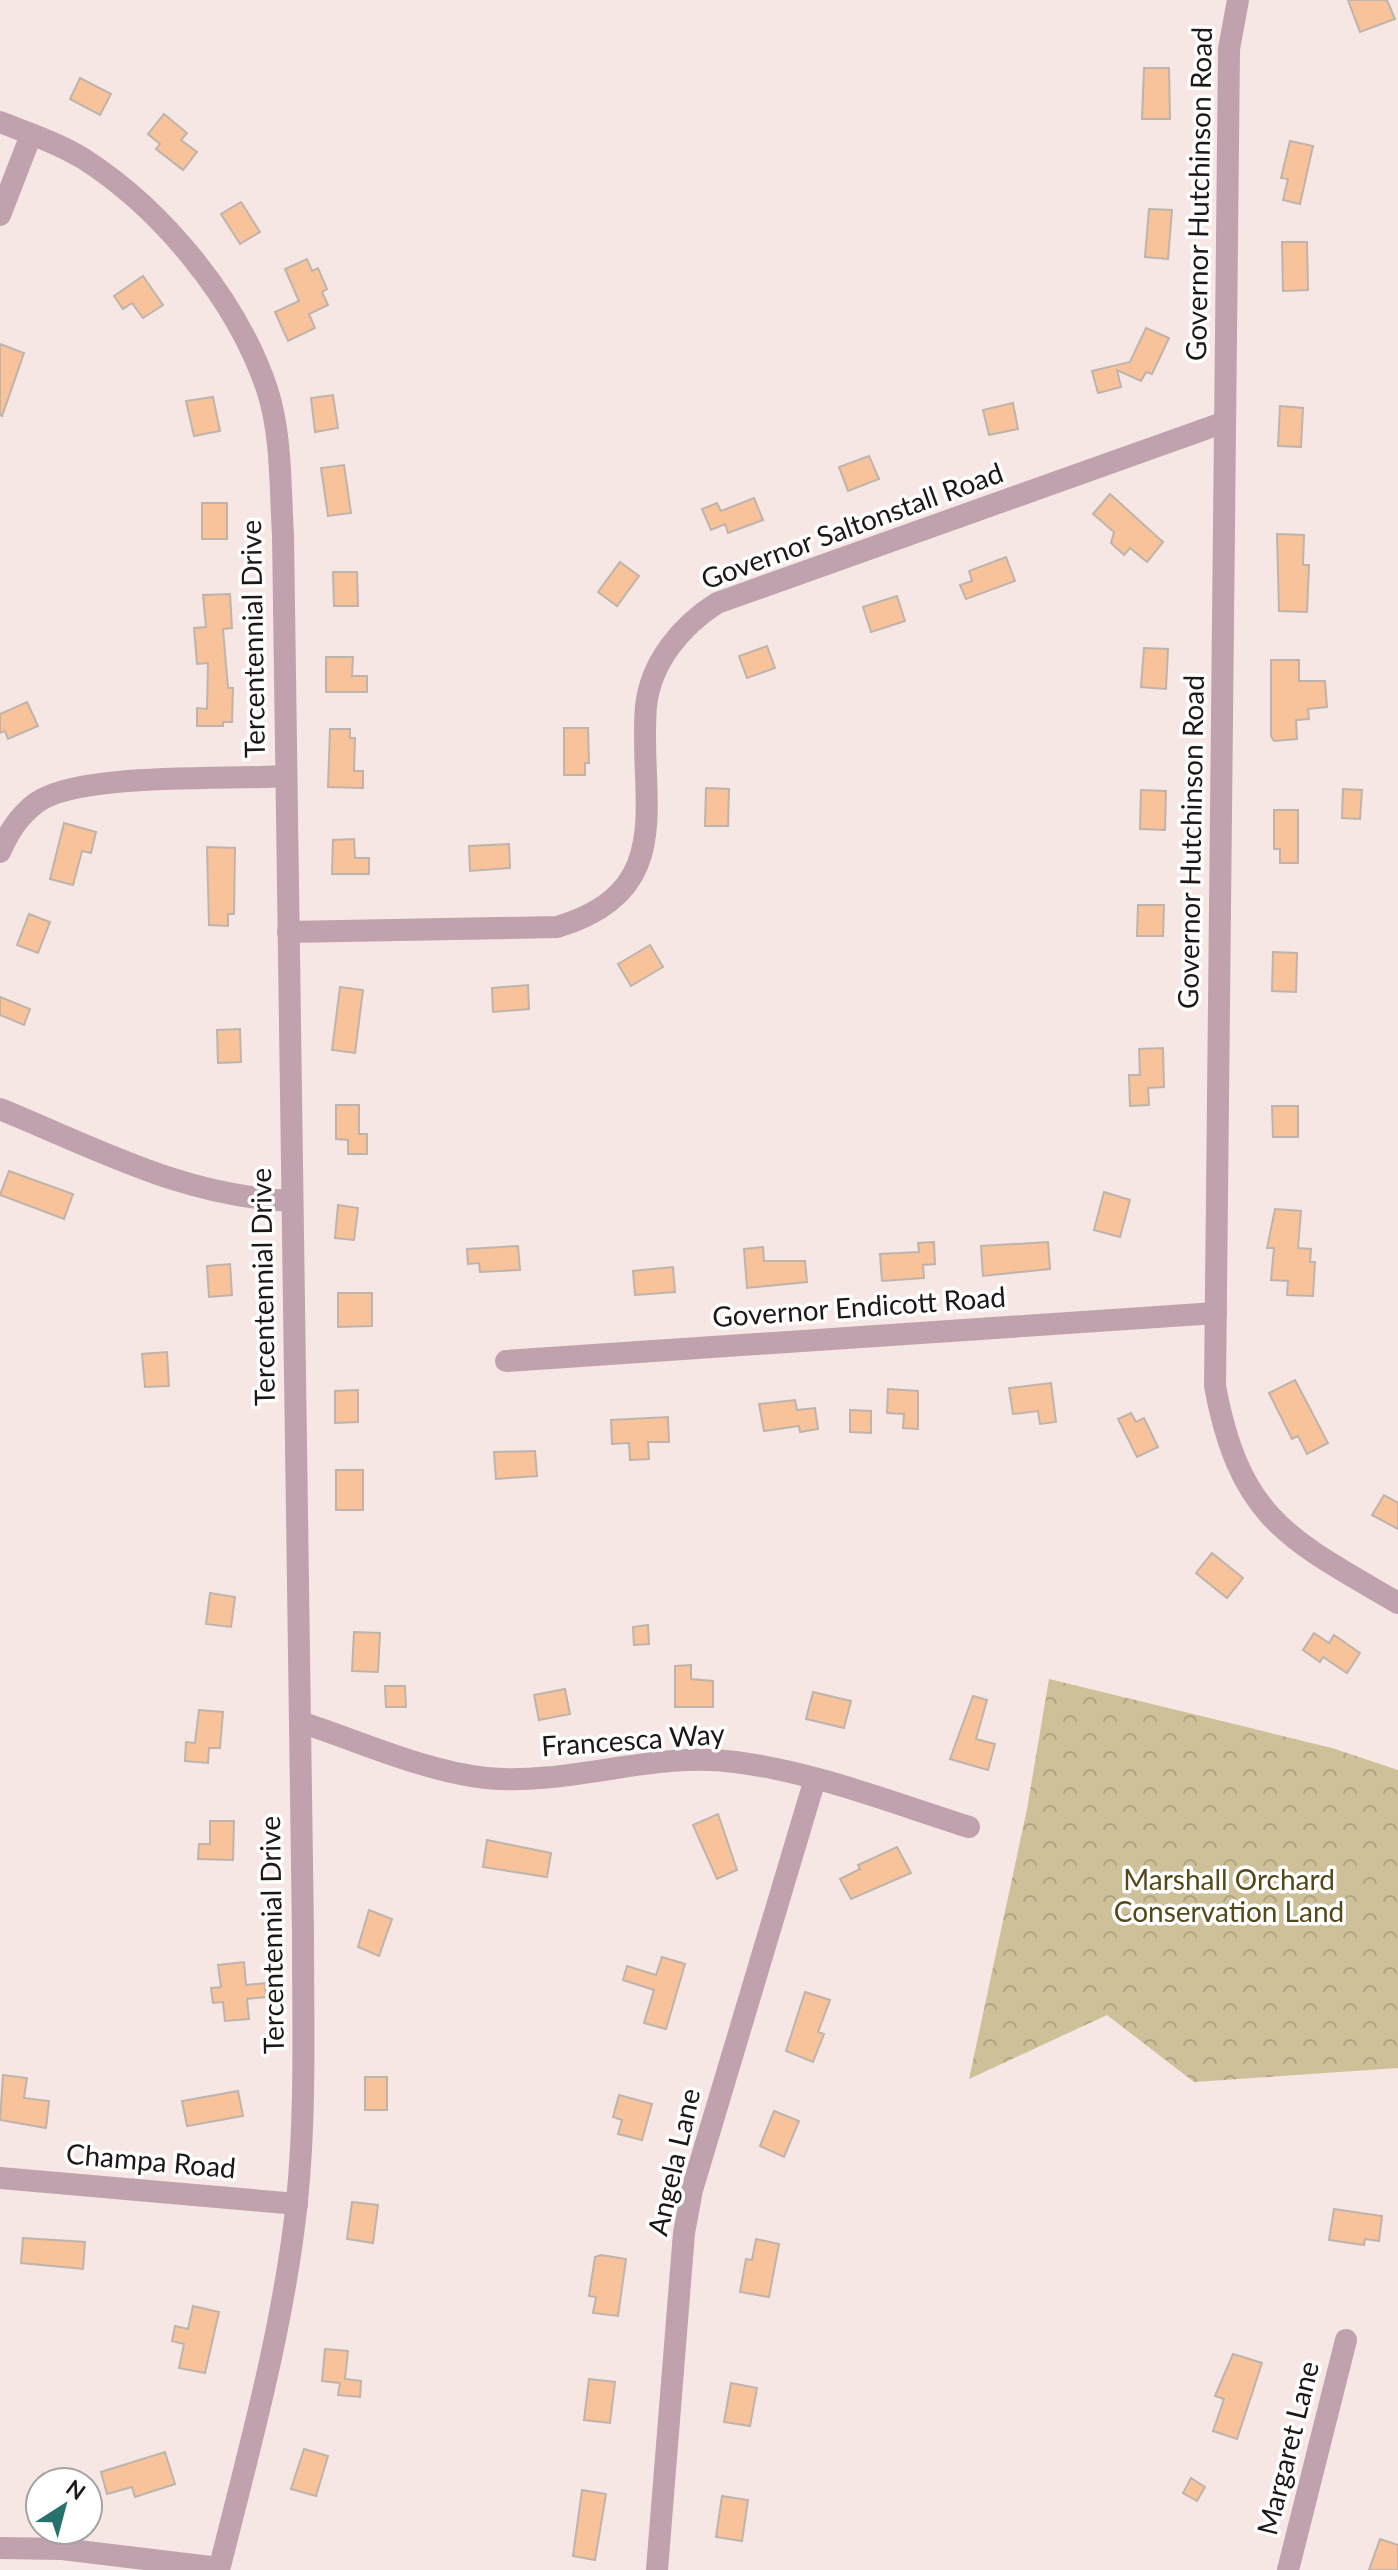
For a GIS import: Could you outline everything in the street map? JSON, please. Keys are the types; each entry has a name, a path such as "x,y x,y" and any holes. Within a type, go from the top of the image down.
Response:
{"street":[{"name":"Governor Hutchinson Road","path":"1238,0 1229,49 1215,1386 1225,1438 1246,1487 1278,1526 1322,1559 1398,1603"},
{"name":"Tercentennial Drive","path":"0,122 81,158 126,189 175,237 213,283 267,390 278,458 283,535 303,2065 297,2204 268,2362 219,2569"},
{"path":"0,215 31,135"},
{"name":"Governor Saltonstall Road","path":"288,932 557,927 584,919 609,903 643,854 649,817 646,706 654,675 690,621 717,603 1225,422"},
{"path":"0,852 21,814 63,790 108,782 286,776"},
{"path":"0,1109 197,1189 249,1199 292,1201"},
{"name":"Governor Endicott Road","path":"506,1361 1216,1313"},
{"name":"Francesca Way","path":"300,1722 428,1764 486,1778 709,1760 815,1779 969,1827"},
{"name":"Angela Lane","path":"657,2570 684,2233 692,2190 815,1779"},
{"name":"Champa Road","path":"0,2178 297,2204"},
{"name":"Margaret Lane","path":"1288,2570 1346,2340"},
{"path":"0,2548 62,2549 219,2569"}],"green space":[{"name":"Marshall Orchard Conservation Land","path":"1049,1679 1332,1748 1398,1770 1398,2068 1194,2082 1107,2015 969,2079 1027,1809"}],"building":[{"path":"1348,0 1387,0 1395,19 1360,32"},
{"path":"1144,68 1169,68 1170,119 1142,119"},
{"path":"80,78 111,94 100,115 70,99"},
{"path":"164,114 187,133 181,140 197,152 183,170 156,149 160,144 148,134"},
{"path":"1290,141 1313,146 1300,204 1283,200 1288,179 1281,178"},
{"path":"241,202 260,232 240,244 221,214"},
{"path":"1149,209 1172,210 1168,259 1145,257"},
{"path":"1282,242 1307,242 1308,290 1283,291"},
{"path":"307,259 312,271 318,268 327,289 322,292 328,305 309,314 315,328 288,341 275,312 299,301 285,269"},
{"path":"143,276 163,305 143,318 132,303 123,309 114,296"},
{"path":"1146,328 1169,338 1152,374 1146,372 1141,381 1117,370 1121,387 1098,393 1092,371 1130,362"},
{"path":"0,344 24,353 2,416 0,415"},
{"path":"333,395 338,428 315,432 311,398"},
{"path":"213,397 220,431 194,436 186,401"},
{"path":"1013,403 1018,429 989,435 983,410"},
{"path":"1280,406 1303,408 1301,447 1278,446"},
{"path":"869,456 879,479 848,491 839,467"},
{"path":"344,465 351,513 328,516 321,468"},
{"path":"1110,494 1163,542 1147,562 1130,548 1124,555 1111,543 1114,532 1093,514"},
{"path":"754,498 763,520 728,533 725,524 711,530 702,509 717,503 721,511"},
{"path":"202,503 227,503 227,539 202,539"},
{"path":"1277,534 1304,535 1303,565 1309,565 1307,612 1279,611"},
{"path":"1006,557 1015,581 966,599 960,585 972,581 969,571"},
{"path":"620,562 639,576 617,606 598,592"},
{"path":"333,572 357,572 358,606 334,606"},
{"path":"230,594 232,628 223,629 228,688 233,688 232,722 223,722 223,726 197,726 197,708 207,709 208,663 197,664 194,628 206,627 203,595"},
{"path":"897,596 905,621 871,632 863,607"},
{"path":"767,646 775,668 747,678 739,656"},
{"path":"1144,648 1168,649 1166,689 1141,687"},
{"path":"326,657 353,657 352,676 367,676 367,692 326,692"},
{"path":"1271,660 1299,660 1299,681 1325,681 1327,707 1308,709 1309,719 1296,720 1297,739 1274,741 1271,736"},
{"path":"27,702 38,726 8,739 5,731 0,733 0,714"},
{"path":"564,728 588,728 589,763 585,763 585,775 564,775"},
{"path":"330,729 350,729 350,738 355,738 354,771 363,771 363,788 328,787"},
{"path":"706,788 729,789 728,826 705,826"},
{"path":"1343,789 1362,790 1360,819 1342,818"},
{"path":"1141,790 1166,791 1165,830 1140,829"},
{"path":"1274,810 1298,810 1298,863 1280,863 1280,849 1274,849"},
{"path":"64,823 96,832 91,853 82,851 73,885 50,879"},
{"path":"354,839 355,858 369,858 369,874 332,874 333,840"},
{"path":"509,844 510,868 470,871 469,846"},
{"path":"207,847 235,848 234,914 228,914 228,926 209,925"},
{"path":"1138,905 1164,905 1163,936 1137,936"},
{"path":"29,914 50,922 38,953 17,945"},
{"path":"650,945 663,967 631,986 618,964"},
{"path":"1273,952 1297,953 1296,992 1272,991"},
{"path":"528,985 529,1009 493,1012 492,988"},
{"path":"340,987 363,990 355,1053 332,1050"},
{"path":"0,997 30,1009 24,1025 0,1015"},
{"path":"240,1029 241,1062 218,1063 217,1030"},
{"path":"1163,1048 1164,1087 1148,1088 1149,1105 1130,1106 1129,1075 1140,1075 1139,1049"},
{"path":"336,1105 359,1105 359,1134 367,1134 367,1154 348,1154 348,1140 336,1139"},
{"path":"1272,1106 1298,1106 1298,1137 1273,1137"},
{"path":"9,1171 73,1194 64,1219 0,1195"},
{"path":"1104,1192 1130,1200 1120,1237 1094,1230"},
{"path":"338,1205 358,1208 354,1240 335,1238"},
{"path":"1275,1209 1301,1211 1298,1248 1311,1249 1310,1262 1315,1262 1313,1296 1287,1295 1288,1281 1271,1280 1274,1248 1267,1248"},
{"path":"934,1242 935,1264 923,1265 924,1278 882,1281 880,1254 919,1252 918,1243"},
{"path":"1048,1242 1050,1269 983,1276 981,1246"},
{"path":"518,1246 520,1270 480,1272 479,1263 468,1264 467,1249"},
{"path":"763,1247 764,1261 805,1261 807,1282 747,1288 744,1249"},
{"path":"230,1264 232,1295 209,1297 207,1266"},
{"path":"673,1267 675,1292 635,1295 633,1271"},
{"path":"338,1293 372,1293 372,1326 338,1327"},
{"path":"167,1352 169,1386 145,1387 142,1354"},
{"path":"1295,1380 1328,1443 1307,1454 1298,1436 1292,1439 1269,1393"},
{"path":"1051,1383 1056,1422 1040,1424 1038,1411 1013,1414 1009,1388"},
{"path":"888,1389 918,1391 918,1429 903,1428 904,1414 887,1413"},
{"path":"358,1390 358,1422 335,1423 335,1391"},
{"path":"795,1400 797,1410 815,1408 818,1429 800,1432 799,1426 764,1431 759,1404"},
{"path":"850,1410 871,1411 871,1433 850,1432"},
{"path":"1131,1413 1136,1422 1144,1418 1158,1447 1137,1457 1118,1419"},
{"path":"668,1417 669,1442 648,1442 649,1459 630,1460 629,1443 612,1444 611,1420"},
{"path":"535,1451 537,1476 496,1479 494,1452"},
{"path":"336,1470 363,1470 363,1510 336,1510"},
{"path":"1384,1495 1398,1503 1398,1529 1372,1515"},
{"path":"1212,1553 1243,1578 1227,1598 1196,1573"},
{"path":"210,1593 235,1597 231,1627 206,1624"},
{"path":"648,1625 649,1644 634,1645 633,1627"},
{"path":"354,1632 380,1633 378,1672 352,1671"},
{"path":"1314,1633 1329,1643 1334,1635 1360,1653 1347,1673 1323,1657 1320,1662 1303,1650"},
{"path":"691,1665 691,1679 713,1681 713,1707 675,1707 675,1666"},
{"path":"385,1686 405,1686 406,1707 386,1707"},
{"path":"565,1689 570,1714 539,1720 534,1695"},
{"path":"813,1692 851,1701 844,1728 806,1719"},
{"path":"973,1696 987,1700 976,1739 995,1744 988,1770 950,1759"},
{"path":"199,1710 223,1712 220,1748 209,1748 208,1763 185,1761 186,1742 195,1743"},
{"path":"718,1814 737,1870 717,1879 693,1825"},
{"path":"210,1821 234,1821 233,1860 198,1859 199,1844 210,1844"},
{"path":"487,1840 551,1853 547,1877 483,1867"},
{"path":"897,1847 911,1873 851,1899 840,1879 860,1869 858,1865"},
{"path":"369,1910 392,1919 379,1956 358,1947"},
{"path":"662,1957 685,1964 666,2029 644,2023 654,1990 623,1980 627,1966 656,1975"},
{"path":"244,1962 246,1985 265,1983 266,1997 247,1999 249,2019 225,2021 223,2002 213,2003 211,1988 221,1987 218,1965"},
{"path":"805,1992 830,2000 818,2032 824,2034 813,2062 786,2051"},
{"path":"3,2075 27,2078 24,2098 49,2101 46,2128 0,2120"},
{"path":"365,2077 387,2077 387,2110 365,2110"},
{"path":"238,2091 243,2116 187,2126 182,2101"},
{"path":"619,2095 652,2104 642,2140 618,2134 622,2120 613,2117"},
{"path":"774,2111 799,2121 784,2157 760,2146"},
{"path":"352,2202 378,2205 373,2243 347,2239"},
{"path":"1334,2209 1382,2216 1379,2241 1365,2239 1364,2245 1329,2240"},
{"path":"23,2238 85,2242 83,2269 21,2263"},
{"path":"756,2239 779,2244 769,2297 740,2292 746,2259 752,2260"},
{"path":"595,2257 626,2259 618,2316 593,2313 596,2297 589,2296"},
{"path":"193,2306 219,2312 205,2373 179,2368 184,2344 172,2341 175,2326 188,2329"},
{"path":"325,2349 348,2351 345,2379 361,2381 360,2397 338,2395 340,2383 322,2381"},
{"path":"1233,2354 1262,2363 1237,2439 1213,2431 1224,2399 1215,2396"},
{"path":"589,2379 615,2382 610,2423 584,2420"},
{"path":"731,2383 757,2388 750,2426 724,2422"},
{"path":"304,2449 328,2456 316,2496 291,2489"},
{"path":"165,2452 175,2484 135,2497 132,2487 107,2494 104,2471"},
{"path":"1191,2478 1205,2487 1197,2501 1183,2493"},
{"path":"582,2490 606,2494 595,2560 573,2556"},
{"path":"722,2496 748,2500 742,2541 716,2537"},
{"path":"1380,2539 1398,2545 1398,2570 1369,2570"}]}
